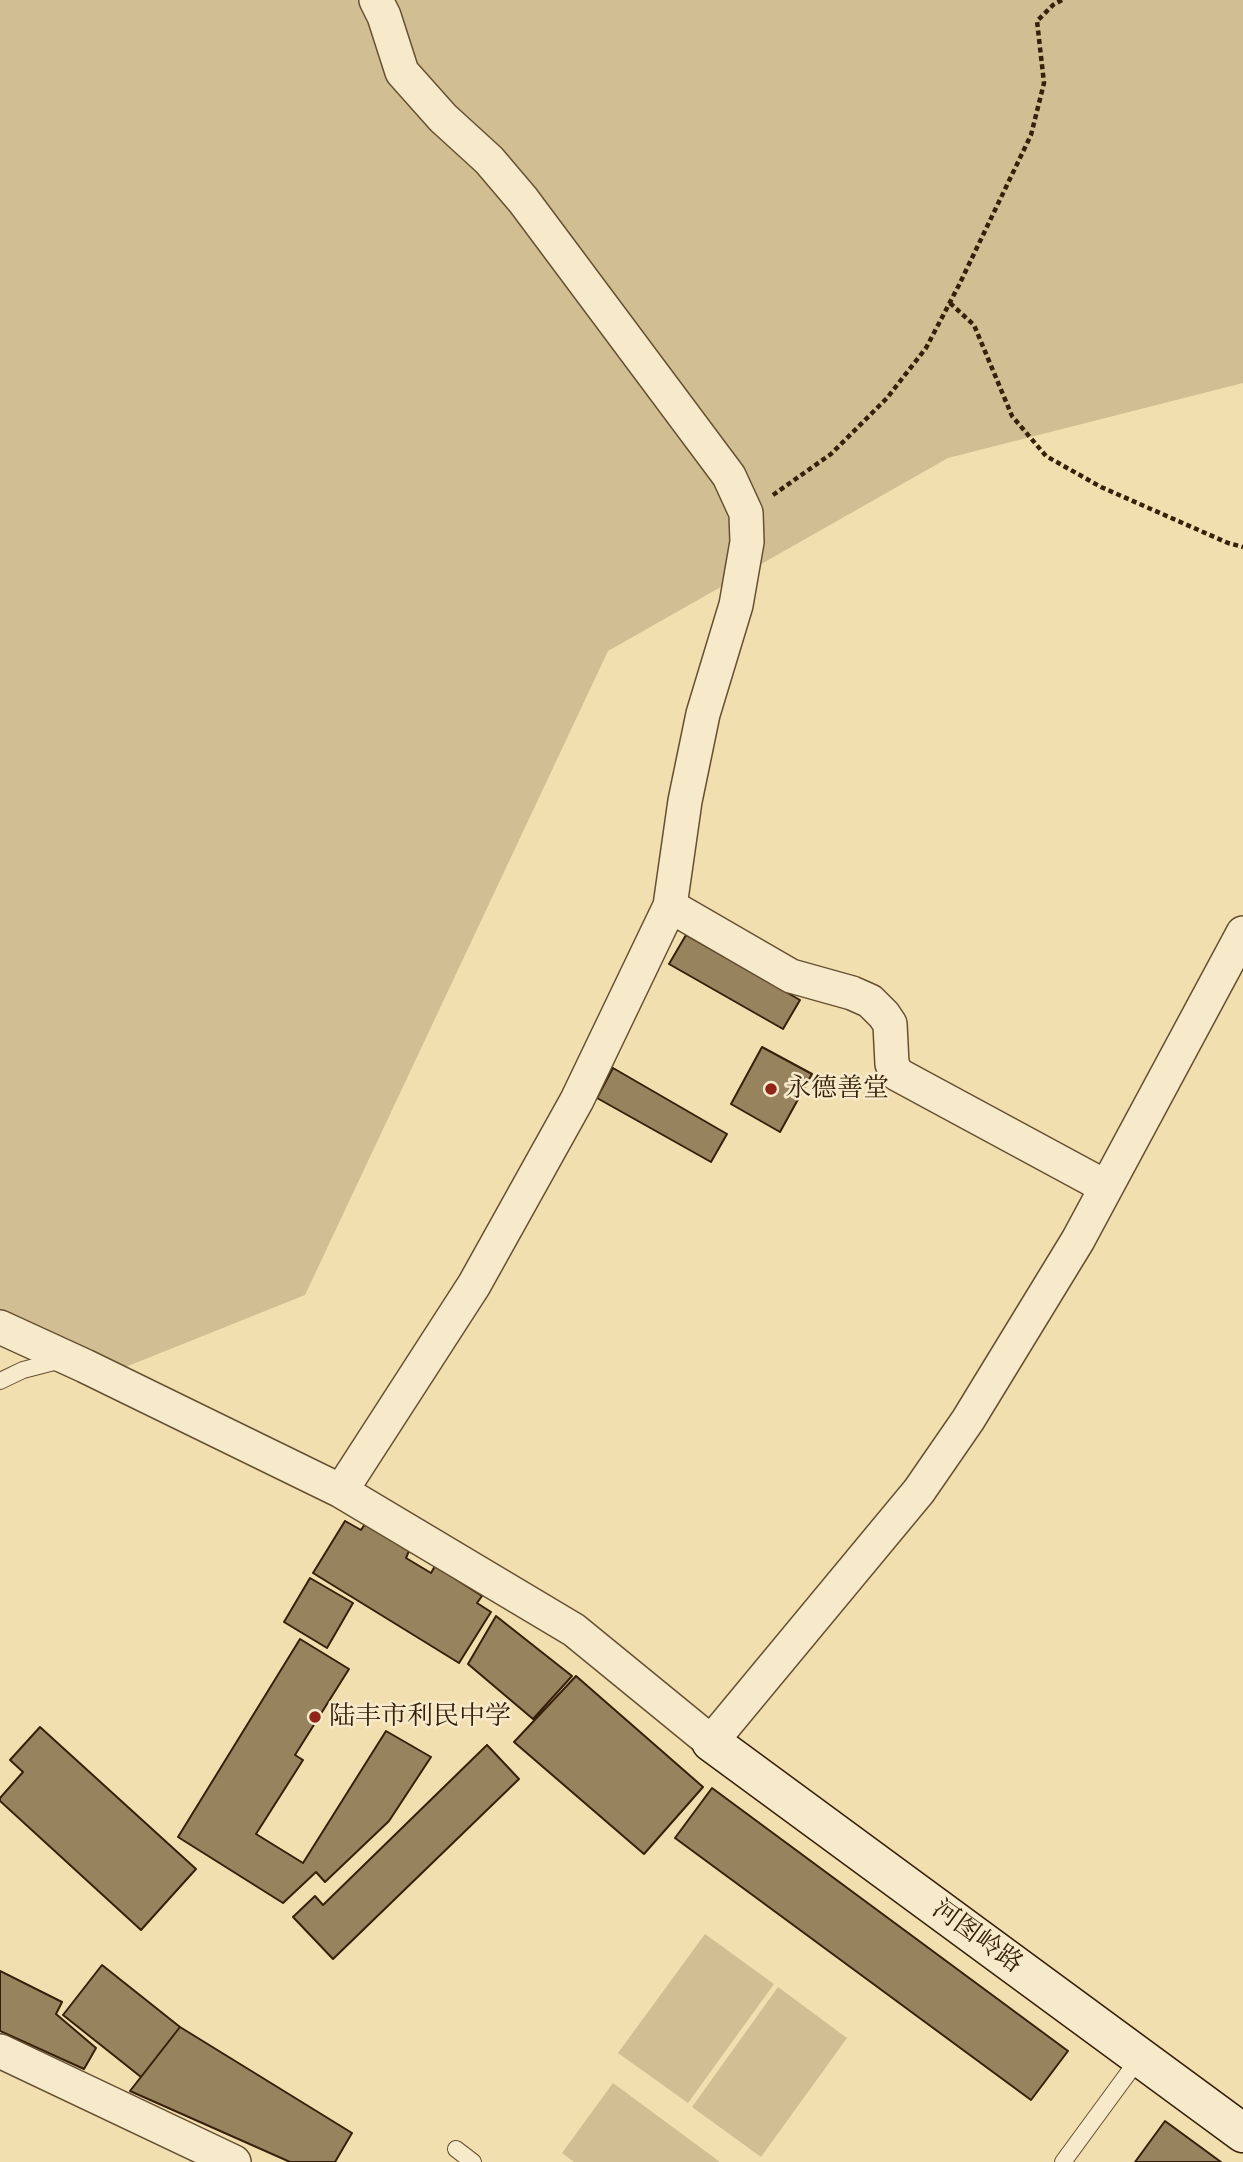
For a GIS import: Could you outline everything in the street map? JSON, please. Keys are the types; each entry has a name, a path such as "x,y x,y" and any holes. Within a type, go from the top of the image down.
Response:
{"street":[{"path":"341,1490 474,1285 577,1100 670,906 685,801 703,714 736,605 747,541 746,513 729,476 523,200 489,160 443,118 402,72 376,0"},
{"path":"670,906 791,976 852,993 870,1002 890,1024 892,1064 897,1074 1107,1187"},
{"path":"0,1327 341,1490 574,1630 711,1742 919,1490 968,1420 1078,1240 1243,933"},
{"name":"河图岭路","path":"711,1742 1243,2133"},
{"path":"0,2051 234,2162"}],"lane":[{"path":"0,1381 23,1370 54,1362 85,1366"},
{"path":"1063,2162 1140,2057"},
{"path":"456,2149 473,2162"}],"path":[{"path":"746,513 831,454 887,398 926,348 1031,135 1044,83 1037,21 1062,0"},
{"path":"950,303 974,325 1012,415 1046,456 1101,487 1228,543 1243,547"}],"shaded area":[{"path":"0,0 1243,0 1243,383 948,458 608,651 305,1295 123,1368 0,1320"},
{"path":"705,1934 774,1984 688,2103 618,2053"},
{"path":"778,1987 847,2038 761,2157 692,2107"},
{"path":"613,2083 720,2162 574,2162 562,2153"}],"building":[{"path":"686,935 800,1000 783,1029 669,964"},
{"name":"永德善堂","path":"762,1047 812,1074 780,1132 731,1104"},
{"path":"613,1068 727,1134 711,1162 597,1098"},
{"path":"345,1521 361,1530 365,1524 409,1551 406,1558 431,1573 435,1566 482,1596 477,1603 491,1612 459,1663 313,1573"},
{"path":"310,1578 353,1603 327,1648 284,1622"},
{"path":"496,1616 572,1676 533,1719 468,1664"},
{"path":"300,1639 349,1669 295,1755 303,1760 256,1834 303,1863 386,1731 431,1757 389,1821 325,1882 316,1872 283,1903 178,1837"},
{"path":"576,1676 703,1787 644,1854 514,1742"},
{"path":"40,1727 196,1869 141,1930 0,1801 23,1772 10,1760"},
{"path":"487,1745 519,1779 333,1959 293,1917 315,1896 323,1905"},
{"path":"712,1788 1068,2051 1031,2100 675,1838"},
{"path":"102,1965 180,2027 141,2077 63,2015"},
{"path":"0,1971 62,2002 56,2014 96,2048 84,2069 0,2031"},
{"path":"180,2027 352,2133 335,2162 290,2162 130,2091"},
{"path":"1165,2121 1221,2162 1135,2162"}],"place":[{"name":"永德善堂","path":"771,1089"},
{"name":"陆丰市利民中学","path":"315,1717"}]}
